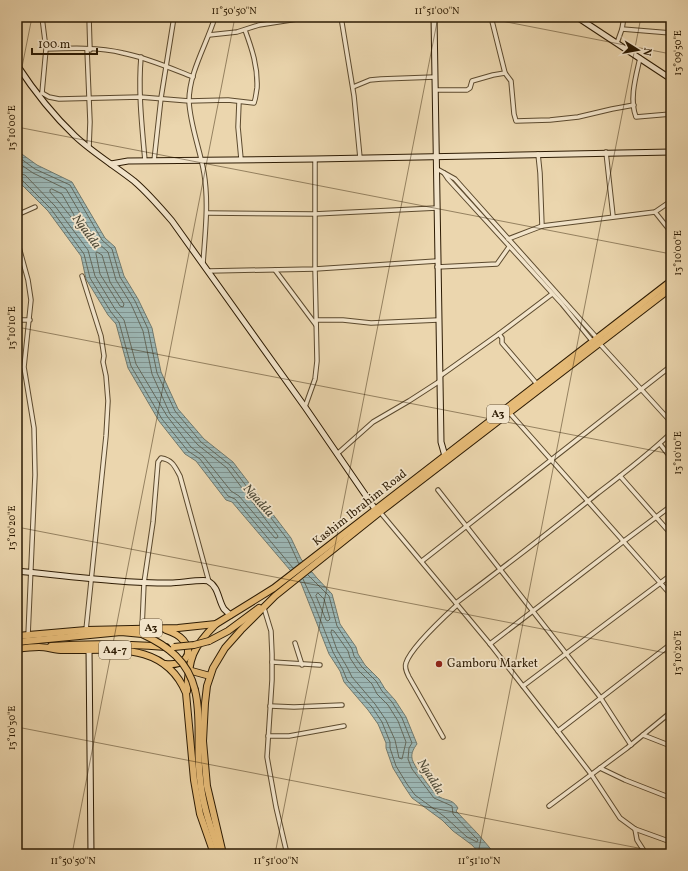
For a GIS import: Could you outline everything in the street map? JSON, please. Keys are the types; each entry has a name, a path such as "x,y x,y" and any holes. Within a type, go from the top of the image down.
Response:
{"highway":[{"name":"Kashim Ibrahim Road","path":"17,636 86,630 142,631 162,628 178,628 216,624 231,616 328,550 508,411 671,281"},
{"name":"Kashim Ibrahim Road","path":"378,511 445,456 508,411 537,384 671,288"},
{"name":"Kashim Ibrahim Road","path":"223,854 207,786 203,741 204,703 210,676 225,648 277,595 328,550"},
{"name":"A4-7","path":"17,649 80,644 174,647 194,645 208,641 228,631 277,595"},
{"path":"186,694 188,670 193,652 203,637 216,624"},
{"path":"162,628 179,636 184,640 188,648 188,653 185,659 174,665 165,664"},
{"name":"A4-7","path":"17,642 142,631"},
{"name":"A3","path":"142,631 172,651 188,671 193,681 198,707 200,779 206,814 219,854"},
{"name":"A4-7","path":"39,647 62,650 89,649 139,653 165,664 178,677 188,702 194,780 200,814 214,854"},
{"path":"188,670 210,676"}],"street":[{"path":"41,100 46,49 42,17"},
{"path":"89,17 89,148"},
{"path":"154,161 174,17"},
{"path":"203,264 207,213 204,175 189,101 193,77 215,17"},
{"path":"209,35 237,32 259,26 310,17"},
{"path":"341,17 357,116 360,158"},
{"path":"434,17 441,442 445,456"},
{"path":"491,17 505,73 511,81 516,121 578,118 634,105"},
{"path":"577,17 671,79"},
{"path":"617,43 624,17"},
{"path":"622,29 671,33"},
{"path":"42,93 49,98 59,99 140,97 189,101 228,100 254,103 257,81 256,64 254,53 245,30"},
{"path":"46,49 89,49 122,52 167,66 193,77"},
{"path":"141,57 140,97 145,161"},
{"path":"640,58 634,85 634,105 636,117 671,114"},
{"path":"17,65 41,100 75,136 135,182 172,221 305,406 378,511 422,561 490,644 591,774 620,818 635,829 671,842"},
{"path":"436,90 467,90 470,88 472,81 493,74 505,73"},
{"path":"353,87 370,80 435,76"},
{"path":"239,102 238,127 241,159"},
{"path":"606,152 613,216"},
{"path":"111,164 128,161 671,152"},
{"path":"538,154 542,226"},
{"path":"305,406 316,379 317,361 314,214 315,159"},
{"path":"437,169 455,179 596,341"},
{"path":"443,172 509,247 671,422"},
{"path":"508,239 542,226 655,212 671,201"},
{"path":"17,215 35,207"},
{"path":"207,213 314,214 438,208"},
{"path":"655,212 671,232"},
{"path":"17,240 28,280 31,300 24,367 34,436 35,475 28,636"},
{"path":"208,271 315,269 437,264 497,264 509,247"},
{"path":"275,270 314,322 316,327"},
{"path":"82,276 101,336 108,402 106,436 86,630"},
{"path":"337,454 372,422 409,401 440,379 552,294"},
{"path":"17,320 30,320"},
{"path":"316,320 343,320 371,323 438,320"},
{"path":"499,334 502,338 502,343 537,384"},
{"path":"422,561 671,366"},
{"path":"508,411 624,540 671,595"},
{"path":"443,736 405,670 405,664 415,648 456,604 620,476 660,444 671,433"},
{"path":"660,444 671,458"},
{"path":"142,631 144,583 153,522 158,462 161,458 168,459 174,464 180,476 209,582"},
{"path":"620,476 671,534"},
{"path":"438,490 600,698 631,745"},
{"path":"490,644 624,540 671,506"},
{"path":"17,571 144,583 205,580 213,585 220,597 224,609 231,616"},
{"path":"523,686 671,575"},
{"path":"264,608 271,631 272,662 267,757 287,854"},
{"path":"295,644 302,665"},
{"path":"558,731 671,644"},
{"path":"89,649 90,854"},
{"path":"272,662 320,665"},
{"path":"270,706 294,707 342,704"},
{"path":"549,806 631,745 671,712"},
{"path":"268,736 289,736 344,726"},
{"path":"643,735 671,746"},
{"path":"600,768 671,798"},
{"path":"635,829 637,840 646,854"}],"water":[{"name":"Ngadda","path":"17,144 19,152 37,165 72,182 105,238 115,247 124,276 138,299 152,328 161,372 178,409 204,439 233,462 291,538 301,559 332,594 340,624 356,647 358,654 365,665 379,679 385,689 395,700 406,717 417,744 412,756 413,761 419,771 437,795 453,802 458,808 456,811 495,854 480,854 472,845 453,831 442,820 412,798 393,768 386,748 386,743 378,724 344,682 340,671 329,654 301,583 232,502 226,500 196,461 185,454 159,421 128,368 116,324 108,315 86,279 81,256 48,211 17,180"}],"place":[{"name":"Gamboru Market","path":"439,664"}]}
